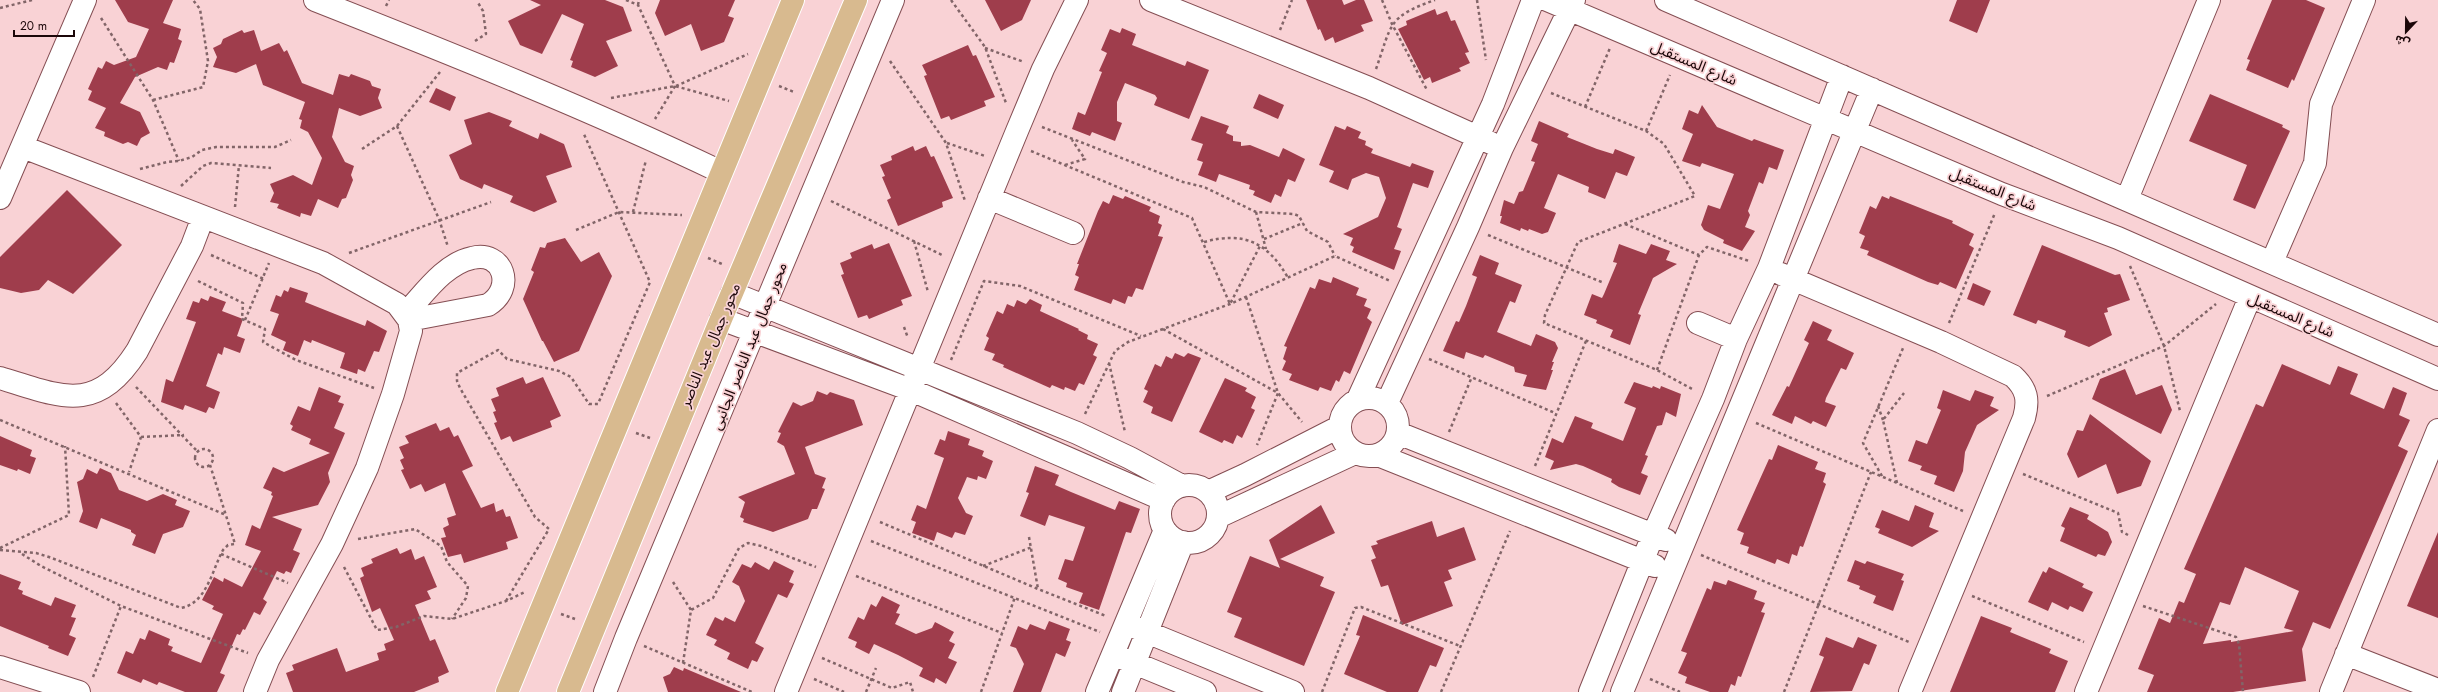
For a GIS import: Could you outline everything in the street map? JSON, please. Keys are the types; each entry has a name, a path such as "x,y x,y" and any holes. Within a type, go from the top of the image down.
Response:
{"main road":[{"path":"506,692 793,0"},
{"name":"محور جمال عبد الناصر","path":"568,692 721,319 856,0"}],"street":[{"path":"315,0 454,55 648,138 721,172"},
{"name":"محور جمال عبد الناصر الجانبى","path":"605,692 626,638 756,332 812,192 893,0"},
{"path":"786,692 911,390 1003,162 1043,69 1077,0"},
{"path":"1151,0 1369,88 1502,148"},
{"path":"1533,0 1478,136 1409,289 1358,399 1344,410 1339,427 1343,442 1355,453 1366,456 1378,455 1517,512 1671,572"},
{"name":"شارع المستقبل","path":"1547,0 1572,5 1617,31 2002,194 2118,238 2241,294 2438,379"},
{"path":"1666,0 2438,335"},
{"path":"2127,199 2209,0"},
{"path":"2272,262 2315,163 2323,98 2364,0"},
{"path":"1387,403 1468,227 1502,148 1572,5"},
{"path":"0,198 91,7"},
{"path":"1590,692 1653,535 1713,399 1736,339 1769,268 1842,76"},
{"path":"1622,692 1795,279 1872,89"},
{"path":"23,147 108,178 203,217 323,263 397,304 408,316 411,331 393,394 366,468 332,544 304,590 268,660 255,692"},
{"path":"989,198 1073,233"},
{"path":"0,378 53,394 74,397 90,394 122,373 137,350 192,246 203,217"},
{"path":"480,256 490,259 498,264 503,273 505,282 502,292 497,300 488,305 408,316 441,276 454,266 471,258 480,256"},
{"path":"1769,268 1941,342 2013,376 2021,384 2027,394 2028,404 2024,418 1910,692"},
{"path":"732,293 1076,433 1130,458 1182,486"},
{"path":"2086,692 2125,600 2241,294"},
{"path":"721,319 911,390 1164,500"},
{"path":"1698,323 1736,339"},
{"path":"1358,399 1373,398 1387,403 1397,420 1398,433 1393,444 1378,455"},
{"path":"1208,492 1246,475 1315,438 1339,427"},
{"path":"2330,692 2438,430"},
{"path":"1398,433 1682,546"},
{"path":"1218,517 1355,453"},
{"path":"1191,485 1208,492 1216,503 1218,517 1214,528 1206,538 1191,543 1173,538 1165,530 1160,515 1164,500 1169,493 1182,486 1191,485"},
{"path":"1098,692 1165,530"},
{"path":"1123,692 1183,542"},
{"path":"1120,639 1147,631 1294,692"},
{"path":"1120,639 1134,663 1205,692"},
{"path":"2346,654 2438,690"},
{"path":"0,667 84,688"}],"path":[{"path":"0,8 32,0"},
{"path":"153,100 203,86 208,61 200,9 193,0"},
{"path":"626,0 638,5"},
{"path":"639,0 638,5 675,86 748,107"},
{"path":"951,0 985,48 1017,130 1065,165 1186,214 1196,224 1230,304"},
{"path":"1272,48 1292,0"},
{"path":"1382,0 1392,24 1429,93"},
{"path":"1369,88 1392,24 1408,11 1429,1 1435,0"},
{"path":"1477,0 1487,67"},
{"path":"362,149 397,126 454,55 486,34 484,17 477,1"},
{"path":"91,7 153,100 179,161"},
{"path":"1585,107 1617,31"},
{"path":"876,40 946,143 975,230"},
{"path":"608,98 675,86 776,42"},
{"path":"985,48 1043,69"},
{"path":"1646,131 1678,56"},
{"path":"760,78 813,100"},
{"path":"632,212 648,138 675,86"},
{"path":"1532,86 1646,131 1664,144 1695,196 1578,242 1545,315 1544,323 1657,370 1713,399"},
{"path":"506,601 549,529 531,510 460,388 457,381 457,373 498,350 507,358 559,371 571,377 589,404 598,404 650,282 571,105"},
{"path":"397,126 439,219 454,266"},
{"path":"1017,130 1072,139 1184,182 1204,187 1256,212 1294,214 1299,216 1307,231 1328,242 1336,256 1409,289"},
{"path":"1065,165 1085,159 1072,139"},
{"path":"108,178 167,162 179,161 192,157 202,150 216,147 275,147 291,140"},
{"path":"946,143 1003,162"},
{"path":"164,201 203,166 218,163 271,168"},
{"path":"233,228 239,165"},
{"path":"812,192 914,240 942,255 947,251"},
{"path":"1941,342 2002,194"},
{"path":"323,263 439,219 491,202"},
{"path":"576,230 619,212 703,216"},
{"path":"1256,212 1266,249"},
{"path":"1264,239 1303,223"},
{"path":"1625,224 1699,255"},
{"path":"1468,227 1604,283"},
{"path":"1204,242 1223,237 1244,238 1266,249 1278,260 1288,278"},
{"path":"2118,238 2164,346 2181,416"},
{"path":"914,240 928,293"},
{"path":"245,320 264,279 275,245"},
{"path":"192,246 264,279"},
{"path":"1230,304 1260,246"},
{"path":"1657,370 1699,255 1706,247 1769,268"},
{"path":"689,250 741,272"},
{"path":"1076,433 1115,351 1128,342 1230,304 1336,256"},
{"path":"178,272 243,303 242,318 265,329 263,342 296,360 393,394"},
{"path":"943,378 984,280 1020,286 1141,337"},
{"path":"2028,404 2164,346 2241,294"},
{"path":"1246,297 1278,393 1315,438"},
{"path":"1163,329 1278,393"},
{"path":"1882,477 1863,443 1911,330"},
{"path":"1528,485 1555,413 1586,341"},
{"path":"1411,351 1471,379 1555,413"},
{"path":"1109,362 1130,458"},
{"path":"122,373 185,435 198,452"},
{"path":"1441,450 1471,379"},
{"path":"104,386 141,437"},
{"path":"1246,475 1278,393"},
{"path":"1883,420 1904,393"},
{"path":"1878,406 1883,420 1897,483"},
{"path":"1738,415 1982,519"},
{"path":"0,420 128,472 226,516"},
{"path":"616,426 669,446"},
{"path":"141,437 185,435"},
{"path":"128,472 141,437"},
{"path":"0,549 69,515 65,446"},
{"path":"0,549 22,553 36,553 49,557 181,608 196,602 201,596 221,554 228,545 235,544 210,465 213,456 211,452 203,449 198,452 196,460 198,464 201,467 210,465"},
{"path":"2003,466 2118,513 2122,532 2146,545"},
{"path":"1784,692 1871,472"},
{"path":"1441,692 1517,512"},
{"path":"860,513 1038,589 1120,639"},
{"path":"452,619 466,598 468,586 447,562 441,546 415,529 332,544 377,630 396,626 424,616 452,619 506,601 553,579"},
{"path":"852,533 1120,639"},
{"path":"1029,537 1032,547 1038,589"},
{"path":"691,610 713,598 739,548 748,543 836,571 1002,633"},
{"path":"1682,546 1928,650"},
{"path":"982,566 1032,547"},
{"path":"22,553 41,566 121,606 268,660"},
{"path":"221,554 304,590"},
{"path":"660,560 691,610 682,663"},
{"path":"1954,588 2104,650"},
{"path":"981,692 1015,598"},
{"path":"2125,600 2236,636 2239,644 2243,692"},
{"path":"84,688 121,606"},
{"path":"542,606 594,627"},
{"path":"1322,692 1355,608 1361,607 1460,646"},
{"path":"626,638 752,692"},
{"path":"804,650 892,688 910,682 913,692"},
{"path":"866,692 876,668"},
{"path":"794,670 844,692"},
{"path":"1631,671 1680,692"},
{"path":"892,688 893,692"}],"building":[{"path":"115,0 173,0 163,23 181,29 178,39 182,41 174,63 170,62 167,70 158,67 135,77 120,103 140,112 150,133 141,138 137,146 128,142 123,144 104,136 105,132 95,128 106,108 88,100 92,91 88,89 98,67 102,69 106,61 114,65 136,57 149,29 128,22"},
{"path":"530,0 605,0 623,7 632,31 606,41 618,66 595,77 571,67 573,61 570,60 584,24 562,14 542,54 520,45 508,21 541,5"},
{"path":"660,0 735,0 728,16 734,18 724,42 701,51 691,24 665,36 655,13"},
{"path":"985,0 1031,0 1022,20 1001,31"},
{"path":"1306,0 1342,0 1344,5 1356,0 1364,0 1373,21 1361,25 1364,31 1335,43 1333,37 1325,41 1320,29 1318,30"},
{"path":"1957,0 1990,0 1977,33 1949,21"},
{"path":"2272,0 2306,0 2325,8 2294,81 2292,79 2288,88 2246,70 2250,60 2247,59"},
{"path":"1435,9 1437,15 1447,11 1451,21 1455,20 1469,52 1465,53 1470,63 1459,68 1461,71 1432,83 1430,77 1424,80 1398,29 1407,25 1406,21"},
{"path":"1122,28 1136,34 1132,45 1185,66 1187,61 1209,70 1189,119 1154,105 1157,98 1155,95 1125,83 1117,102 1117,121 1122,123 1115,141 1092,132 1090,136 1072,129 1078,112 1085,115 1102,72 1099,71 1107,53 1101,50 1110,29 1120,33"},
{"path":"242,30 244,33 254,30 261,51 279,43 284,52 287,50 302,83 333,95 339,74 349,77 351,74 370,81 372,86 381,89 378,98 382,108 360,116 339,108 332,137 345,162 354,166 351,175 353,180 346,198 342,199 338,208 318,199 311,216 301,213 300,217 277,208 279,204 270,202 274,193 270,184 293,175 312,185 322,158 308,132 300,128 302,120 299,119 305,102 263,85 256,64 236,73 213,67 217,57 213,48 221,44 223,39"},
{"path":"968,45 973,56 976,55 995,97 984,101 986,106 951,120 949,116 941,119 924,76 927,75 922,65"},
{"path":"436,88 456,97 450,111 429,102"},
{"path":"1259,94 1284,105 1278,119 1253,108"},
{"path":"2210,94 2283,125 2282,127 2290,131 2255,209 2233,200 2247,165 2189,141"},
{"path":"1702,105 1717,127 1752,141 1754,139 1784,150 1777,170 1769,167 1763,184 1759,182 1748,211 1750,215 1745,227 1755,231 1742,251 1723,243 1724,240 1704,230 1701,225 1708,205 1720,209 1734,174 1702,163 1700,167 1682,161 1693,134 1682,129 1689,110 1698,114"},
{"path":"489,112 512,121 509,126 538,139 540,133 564,144 572,167 546,176 557,202 534,212 510,202 513,196 484,184 482,189 460,179 449,155 472,144 464,120"},
{"path":"1201,116 1229,126 1226,133 1233,136 1233,141 1241,142 1241,146 1250,145 1279,157 1283,148 1305,159 1295,182 1288,179 1281,197 1275,194 1271,203 1253,195 1255,191 1249,189 1250,185 1219,174 1216,182 1198,175 1203,162 1197,160 1203,144 1191,140"},
{"path":"1539,121 1569,134 1567,137 1597,149 1613,154 1615,149 1635,157 1627,176 1616,172 1605,199 1588,192 1589,187 1558,174 1544,208 1556,213 1548,232 1542,234 1529,229 1528,231 1521,228 1520,231 1500,223 1504,200 1514,204 1519,192 1523,191 1535,162 1531,161 1538,144 1531,141"},
{"path":"1335,126 1345,130 1347,126 1361,132 1358,138 1366,141 1365,145 1373,149 1371,153 1410,167 1412,163 1434,171 1428,188 1413,183 1397,227 1402,229 1394,249 1401,251 1394,270 1352,252 1354,247 1350,245 1353,238 1343,234 1378,217 1386,198 1379,177 1366,173 1352,179 1348,190 1329,182 1334,171 1319,165"},
{"path":"913,146 915,151 926,146 931,157 934,156 953,198 942,202 943,207 898,226 887,200 891,198 882,177 885,176 880,165 892,160 891,156"},
{"path":"67,190 122,245 73,294 48,280 39,290 21,293 0,288 0,257"},
{"path":"1113,195 1123,199 1125,196 1151,207 1149,211 1160,216 1158,223 1162,225 1158,236 1163,237 1143,290 1136,288 1132,297 1128,296 1125,304 1113,299 1111,304 1074,290 1079,277 1075,275 1079,264 1077,264 1098,211 1103,201 1109,204"},
{"path":"1882,196 1889,199 1890,196 1953,221 1952,223 1974,234 1969,245 1974,248 1956,289 1940,282 1938,285 1928,282 1867,255 1869,251 1860,248 1865,236 1859,233 1870,206 1876,209"},
{"path":"565,238 581,262 599,252 612,276 579,351 554,362 542,341 523,299 534,272 531,270 540,247 545,248 547,243"},
{"path":"889,243 912,296 901,300 903,305 869,319 867,315 858,318 841,275 844,274 840,263 852,258 850,253 872,244 874,249"},
{"path":"1619,244 1646,254 1651,244 1670,251 1666,260 1677,264 1653,278 1638,314 1641,315 1630,345 1610,337 1613,330 1596,323 1597,320 1584,315 1592,294 1602,298 1604,294 1617,263 1613,262"},
{"path":"2042,245 2115,275 2120,274 2130,300 2107,308 2108,312 2104,313 2112,335 2089,347 2064,337 2066,331 2038,320 2036,324 2013,315"},
{"path":"1480,255 1499,263 1495,274 1522,285 1515,303 1510,301 1497,332 1531,346 1536,334 1555,342 1558,348 1552,362 1554,362 1551,370 1553,370 1546,390 1523,386 1527,375 1515,372 1514,367 1485,355 1483,358 1466,352 1464,359 1443,351 1456,321 1459,322 1466,306 1477,277 1472,275"},
{"path":"1333,277 1359,288 1356,295 1367,299 1364,306 1371,309 1367,318 1372,322 1350,374 1344,371 1339,382 1336,380 1331,391 1320,387 1318,391 1289,380 1292,374 1282,370 1286,361 1283,359 1287,347 1284,346 1310,287 1315,289 1319,279 1331,283"},
{"path":"1973,283 1991,291 1984,306 1967,299"},
{"path":"290,287 308,293 305,302 365,326 367,320 387,331 379,352 374,351 365,372 358,369 357,374 340,368 345,353 312,340 311,343 304,340 298,356 283,350 286,342 271,335 279,314 270,311 276,295 281,297 284,290 288,292"},
{"path":"210,296 226,302 222,311 243,319 237,336 245,339 240,353 224,347 222,355 218,353 206,386 220,392 214,409 209,407 206,413 185,405 183,410 161,402 166,379 173,382 196,322 186,319 193,301 199,303 201,298 208,301"},
{"path":"1030,299 1042,305 1040,311 1079,329 1078,330 1088,335 1087,339 1098,344 1093,355 1097,357 1084,385 1079,383 1075,391 1065,387 1064,390 1052,385 1050,388 1003,367 1004,365 992,360 995,354 984,350 989,338 986,336 997,311 1003,314 1007,304 1014,307 1017,300 1026,304"},
{"path":"1813,321 1832,330 1827,340 1854,353 1846,370 1841,368 1826,398 1825,402 1836,406 1826,427 1813,421 1811,424 1795,416 1792,424 1772,415 1787,386 1789,387 1809,343 1804,340"},
{"path":"1175,353 1184,357 1188,353 1201,358 1172,422 1151,413 1153,407 1143,402 1148,391 1144,389 1155,364 1161,367 1166,356 1172,359"},
{"path":"2282,364 2330,385 2338,366 2358,374 2350,394 2384,409 2393,387 2407,393 2399,415 2410,420 2398,446 2408,451 2330,629 2313,622 2302,649 2306,681 2233,692 2147,692 2154,675 2138,669 2159,618 2170,623 2179,601 2184,603 2196,574 2184,569 2256,404 2263,407","holes":["2245,567 2299,591 2284,628 2294,631 2231,642 2231,640 2203,644 2220,602 2230,605"]},
{"path":"2125,369 2136,395 2162,385 2172,410 2161,434 2092,399 2100,379"},
{"path":"523,377 526,384 543,377 561,416 550,421 552,427 513,442 510,436 501,440 494,423 497,422 493,412 496,411 491,399 499,396 496,388"},
{"path":"1225,378 1247,388 1245,391 1256,397 1251,408 1255,410 1242,438 1237,435 1233,444 1224,440 1222,443 1199,432"},
{"path":"1634,382 1652,388 1653,386 1660,389 1661,386 1681,394 1676,417 1666,412 1662,425 1657,426 1645,455 1648,456 1641,473 1648,476 1640,495 1619,487 1611,482 1612,479 1576,464 1550,470 1554,461 1545,457 1552,438 1563,443 1575,416 1593,423 1591,428 1623,441 1636,408 1624,403"},
{"path":"319,387 341,396 338,402 344,404 334,428 345,433 328,473 330,482 318,505 272,517 302,529 293,550 300,553 291,573 286,571 284,574 277,571 263,599 267,602 260,615 254,612 245,630 243,629 240,635 237,634 220,673 225,675 217,692 185,692 159,682 157,685 143,679 141,683 117,673 126,651 133,654 140,638 145,640 149,630 170,639 168,645 173,647 171,651 201,663 223,614 212,609 214,606 202,600 214,577 223,582 224,578 242,587 261,551 245,545 252,525 260,529 273,496 271,495 272,492 263,488 273,467 284,472 330,453 309,444 311,439 291,430 293,426 290,424 298,406 310,411"},
{"path":"1943,390 1970,401 1975,390 1994,397 1990,406 1999,410 1977,425 1965,452 1963,471 1954,492 1934,484 1937,476 1920,470 1922,466 1908,461 1916,440 1927,444 1941,410 1937,408"},
{"path":"817,391 827,395 830,392 854,400 863,425 805,447 815,474 826,478 822,488 825,489 817,509 812,509 808,519 773,532 743,522 744,519 740,517 745,502 738,497 795,474 784,446 777,442 781,433 778,432 793,402 801,406 813,401"},
{"path":"2090,414 2151,461 2141,486 2117,494 2106,464 2078,478 2067,454 2077,430 2083,431"},
{"path":"436,423 440,431 449,427 454,437 458,435 473,466 462,471 481,508 494,503 496,512 503,509 506,517 510,516 518,538 506,542 508,549 464,563 461,554 448,557 441,538 446,537 443,528 449,525 447,518 456,515 445,483 425,492 421,484 410,489 401,470 404,469 400,460 404,458 399,447 409,443 405,436"},
{"path":"948,431 970,439 968,445 984,451 982,456 993,461 986,479 978,476 977,480 967,477 958,498 966,513 973,516 965,535 955,532 952,538 937,532 934,541 912,533 916,522 911,520 917,505 926,509 944,458 934,454 940,439 945,441"},
{"path":"0,436 32,450 30,456 36,458 30,474 18,469 17,471 0,465"},
{"path":"1778,445 1818,462 1815,469 1826,473 1823,482 1826,484 1803,547 1800,546 1797,556 1792,554 1789,564 1777,559 1775,564 1747,553 1749,547 1740,544 1744,533 1737,530 1769,459 1772,460"},
{"path":"1035,466 1059,475 1055,485 1071,492 1115,510 1119,501 1140,509 1131,533 1126,532 1099,610 1079,603 1083,593 1066,587 1067,583 1058,579 1065,559 1073,561 1085,527 1049,515 1045,526 1020,516 1029,493 1026,492"},
{"path":"100,468 111,473 119,490 147,501 163,494 177,500 175,505 190,511 183,527 163,534 155,554 132,545 136,535 131,532 131,530 101,518 97,529 79,522 83,511 77,482 83,479 87,469 97,474"},
{"path":"1321,505 1335,533 1280,559 1324,577 1320,586 1335,592 1304,666 1234,637 1242,618 1227,612 1250,556 1280,568 1269,540"},
{"path":"1915,505 1934,513 1929,527 1939,531 1912,547 1878,533 1880,529 1875,527 1882,510 1909,521"},
{"path":"2070,507 2089,515 2087,519 2108,532 2112,542 2105,556 2098,554 2096,557 2060,541 2065,528 2061,526"},
{"path":"1432,521 1437,537 1464,527 1476,560 1448,570 1452,579 1444,582 1453,606 1402,625 1388,585 1381,587 1371,560 1376,558 1371,546 1378,544 1376,541"},
{"path":"2438,532 2438,618 2407,606"},
{"path":"397,548 400,554 411,549 415,560 424,556 437,587 427,591 431,599 415,605 430,641 435,639 449,672 438,677 439,682 414,692 293,692 286,673 294,670 292,665 337,648 346,672 379,660 377,653 386,650 384,644 394,640 380,608 372,612 360,578 364,576 361,568 373,563 371,559"},
{"path":"1855,560 1865,564 1867,561 1904,574 1901,580 1904,581 1893,611 1873,603 1876,596 1859,589 1860,586 1847,581"},
{"path":"774,561 794,571 789,582 794,584 787,598 778,594 755,643 764,648 757,662 752,660 748,669 727,659 730,653 714,645 717,640 706,635 715,617 723,621 725,617 735,622 745,601 739,586 732,582 742,564 751,568 755,562 769,570"},
{"path":"2049,567 2084,584 2082,587 2093,592 2083,612 2070,606 2068,610 2052,602 2048,611 2028,602 2043,571 2046,573"},
{"path":"0,574 21,582 18,589 23,591 22,594 51,606 55,597 76,605 71,617 76,618 69,635 76,638 68,656 48,648 49,646 0,626"},
{"path":"1728,580 1757,591 1754,599 1765,603 1761,612 1765,613 1741,677 1738,676 1735,686 1731,684 1728,692 1710,692 1685,683 1687,677 1678,673 1687,653 1681,651 1707,588 1711,590 1714,581 1726,585"},
{"path":"882,596 900,605 896,613 900,614 895,624 916,634 932,628 935,622 954,632 949,641 955,644 948,658 957,662 946,684 936,678 934,683 919,676 923,668 898,655 874,644 869,654 855,647 857,642 848,638 858,617 864,620 871,604 876,607"},
{"path":"1363,615 1444,648 1436,667 1430,665 1418,692 1387,692 1344,674 1360,636 1356,635"},
{"path":"1981,616 2012,628 2010,632 2051,649 2049,653 2068,661 2055,692 1950,692"},
{"path":"1049,621 1070,629 1066,640 1071,642 1065,657 1056,653 1041,692 1013,692 1024,664 1016,648 1010,646 1018,626 1027,630 1030,624 1045,630"},
{"path":"1826,637 1853,648 1858,637 1877,645 1869,665 1864,663 1852,691 1810,692 1824,657 1819,655"},
{"path":"674,667 683,671 684,668 741,692 668,692 663,677 670,674"}]}
